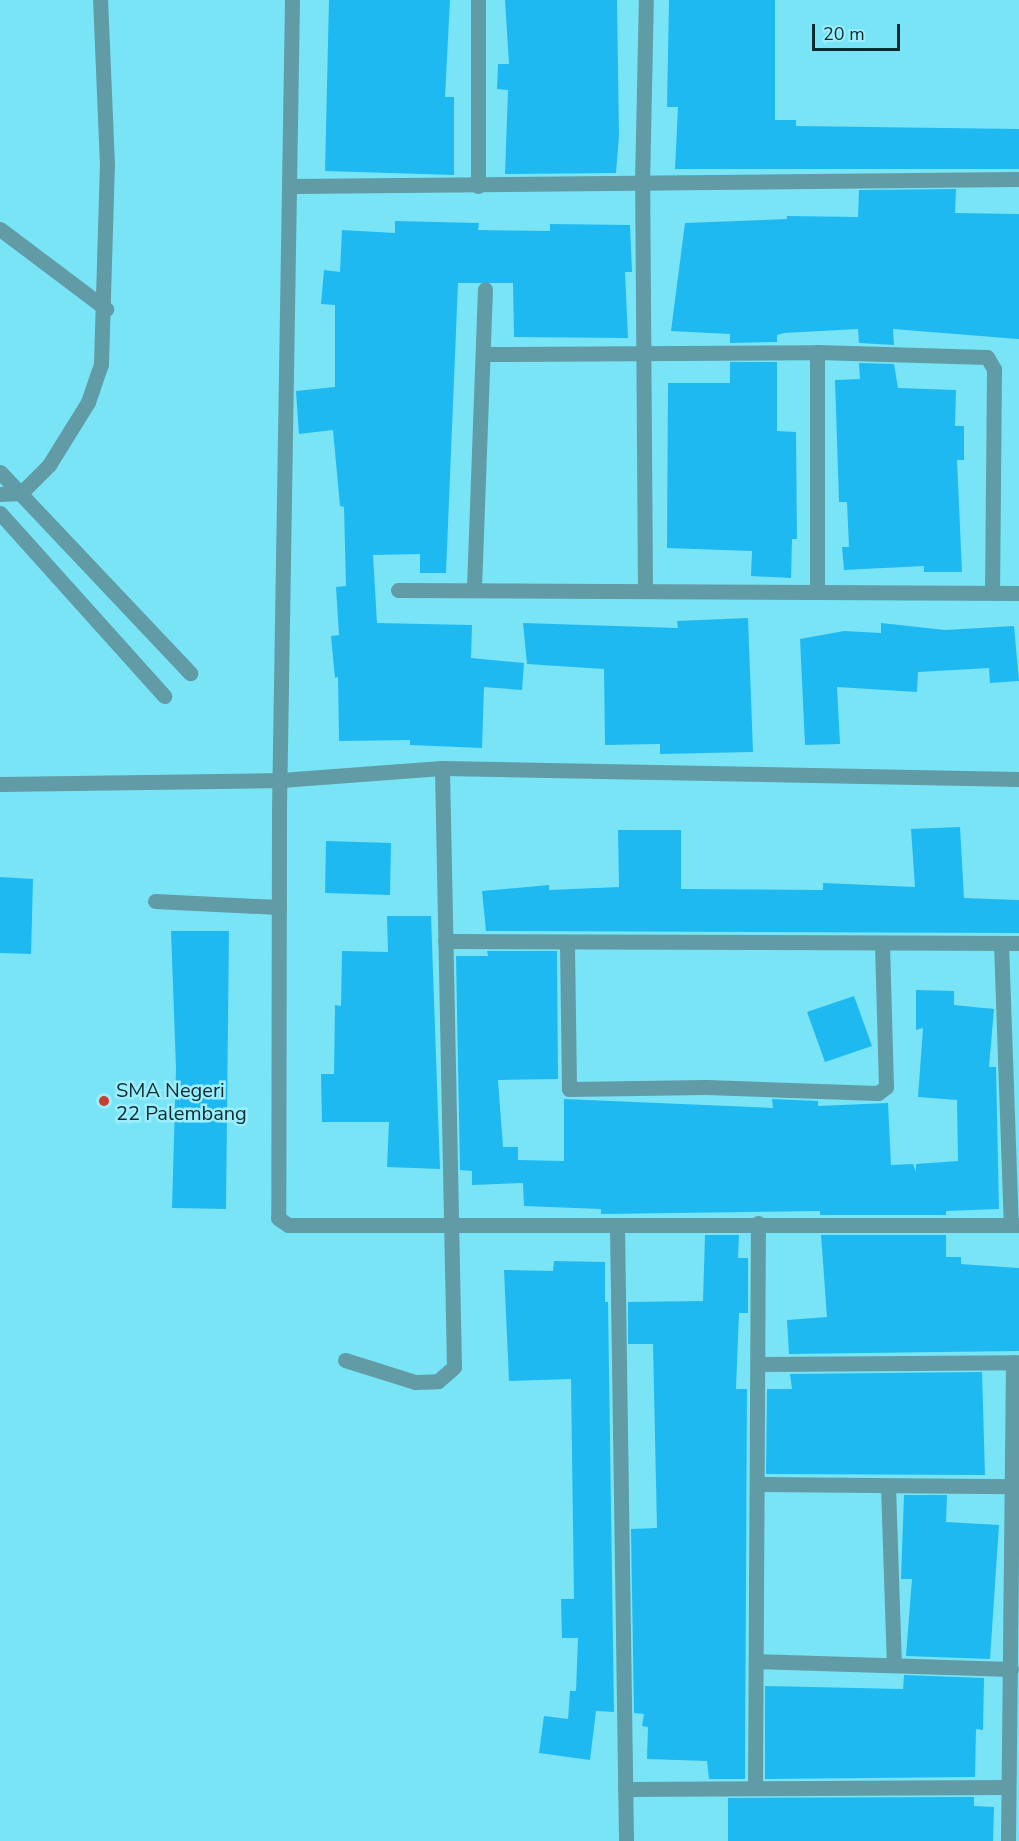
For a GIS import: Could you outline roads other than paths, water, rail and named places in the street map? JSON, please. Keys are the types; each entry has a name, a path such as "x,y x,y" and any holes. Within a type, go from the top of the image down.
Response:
{"street":[{"path":"0,494 21,493 49,465 88,402 101,364 106,309 107,165 100,0"},
{"path":"292,0 292,186 279,907 278,1218 288,1225 1015,1225 1001,944"},
{"path":"478,0 478,186"},
{"path":"645,589 642,184 646,0"},
{"path":"292,186 478,186 1019,178"},
{"path":"0,229 106,309"},
{"path":"474,588 486,354 485,289"},
{"path":"817,352 817,592"},
{"path":"486,354 644,355 817,352 987,357 994,369 992,591"},
{"path":"0,472 190,673"},
{"path":"0,513 164,696"},
{"path":"398,590 474,588 1019,593"},
{"path":"345,1360 415,1382 438,1381 451,1372 451,1225 442,768"},
{"path":"0,784 281,780 442,768 1019,779"},
{"path":"155,901 279,907"},
{"path":"445,941 567,944 1019,943"},
{"path":"567,944 569,1089 706,1087 878,1093 886,1087 882,944"},
{"path":"755,1788 760,1364 758,1224"},
{"path":"617,1226 626,1841"},
{"path":"760,1364 1016,1362 1012,1486 1008,1841"},
{"path":"759,1484 1012,1486"},
{"path":"888,1486 894,1664"},
{"path":"756,1661 1011,1669"},
{"path":"625,1789 1008,1787"}],"place":[{"name":"SMA Negeri 22 Palembang","path":"104,1101"}]}
